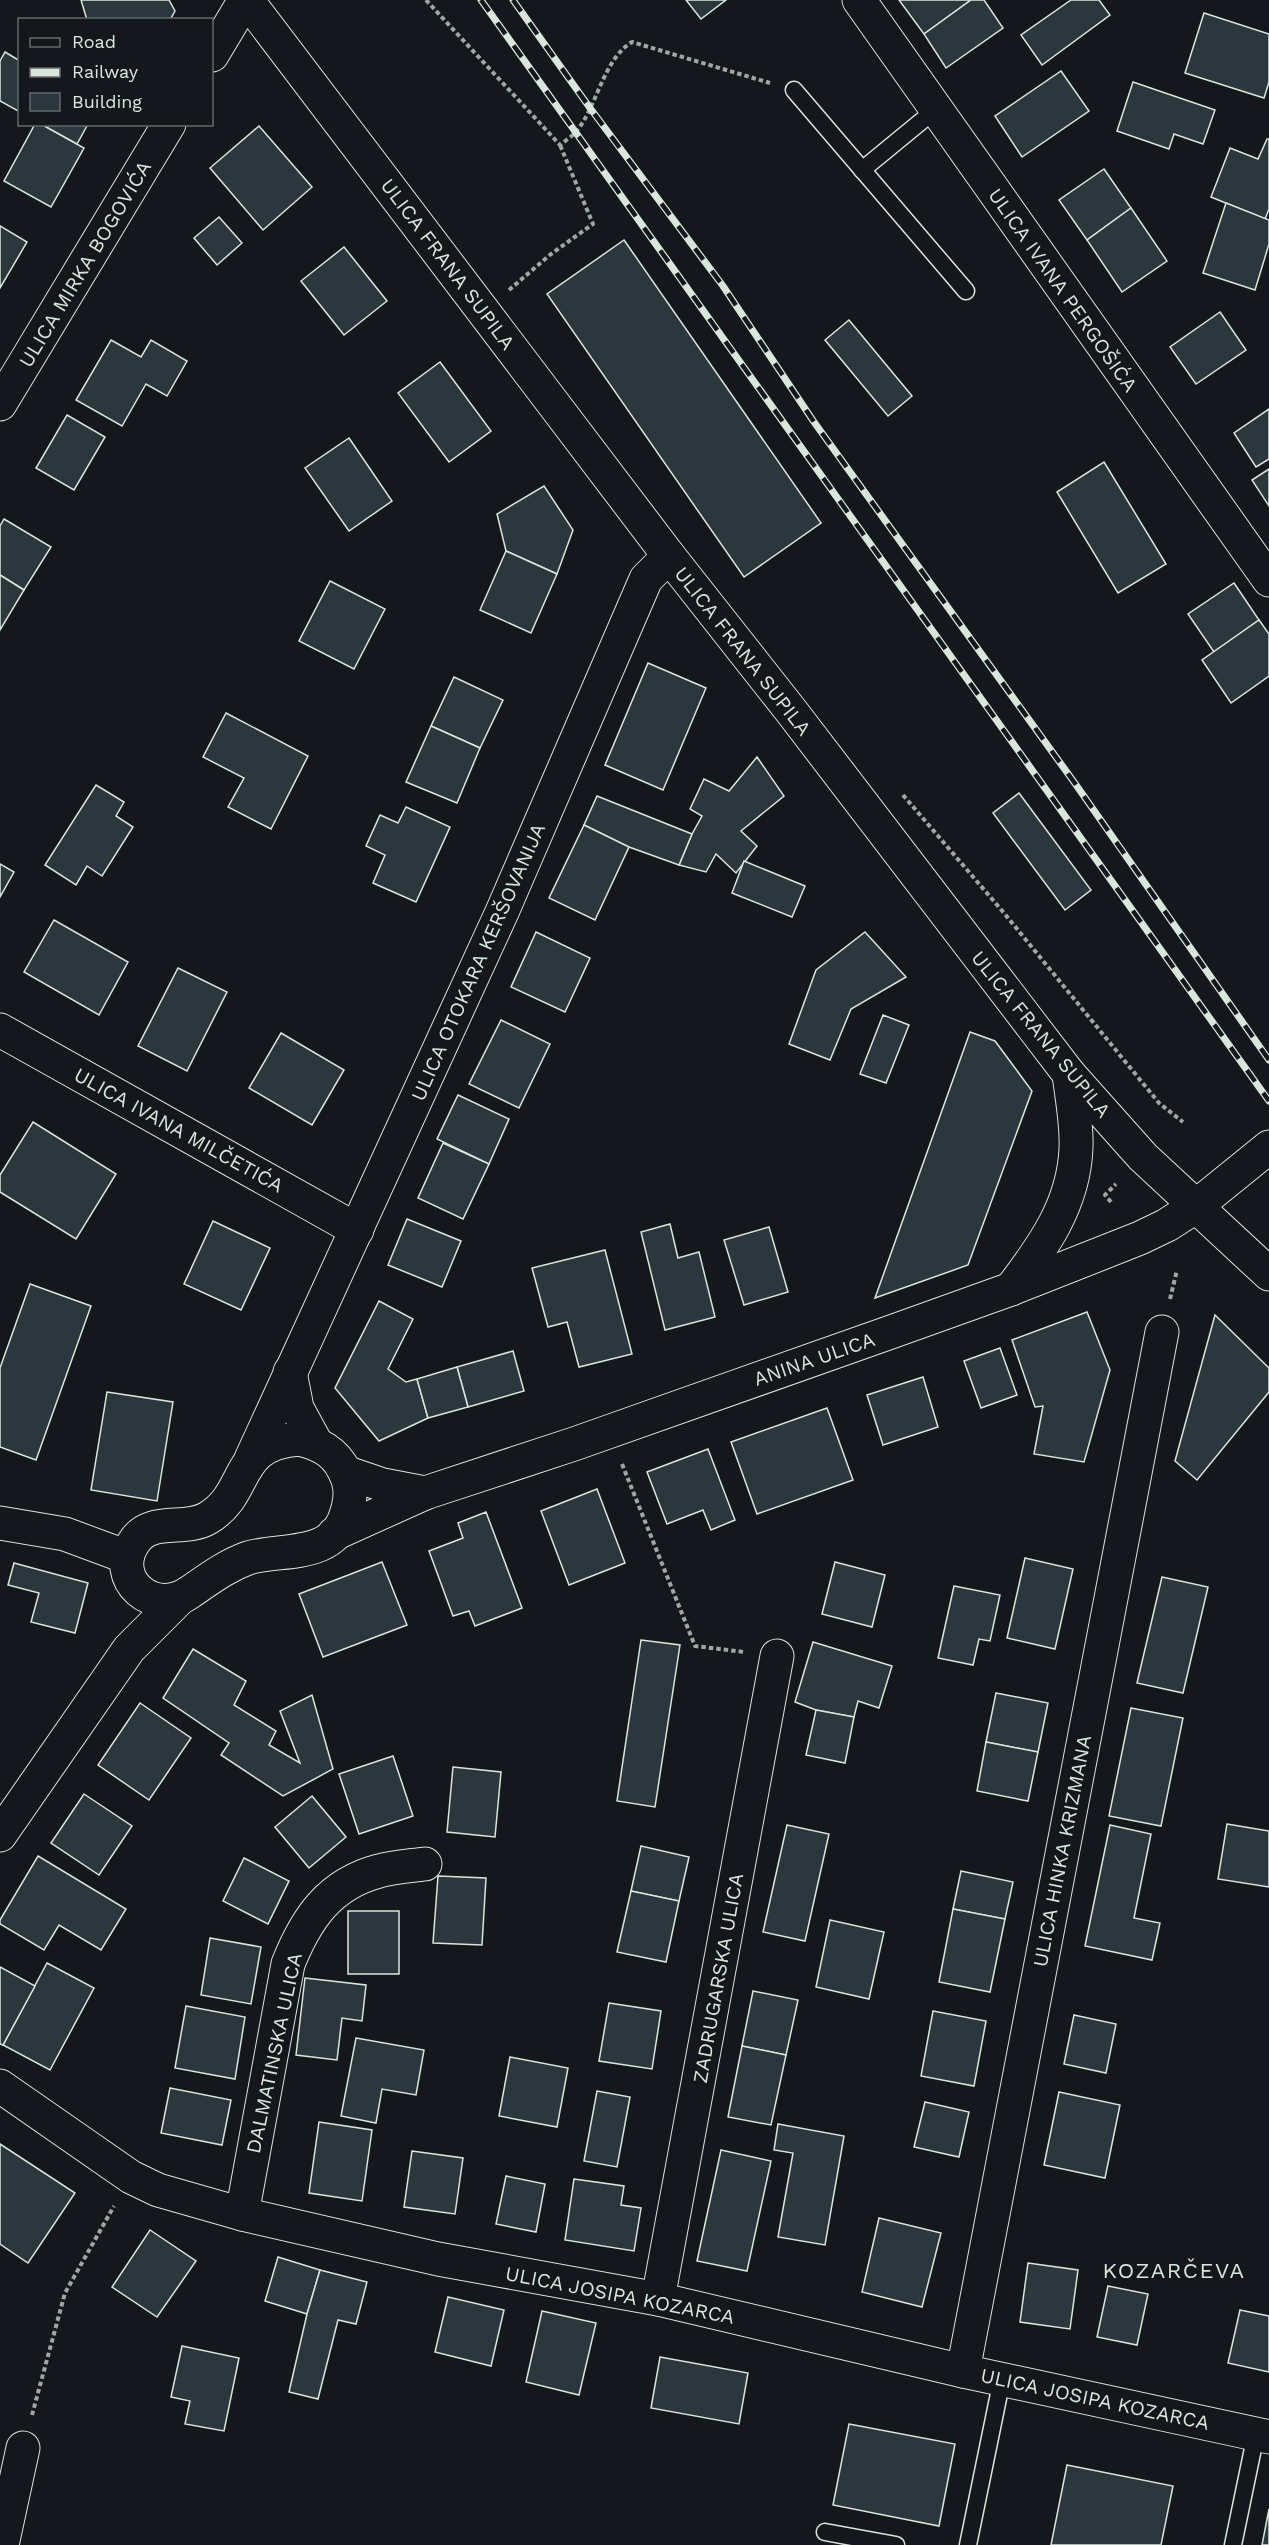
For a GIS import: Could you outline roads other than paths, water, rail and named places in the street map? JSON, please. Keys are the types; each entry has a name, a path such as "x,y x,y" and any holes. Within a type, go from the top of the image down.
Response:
{"street":[{"path":"213,53 246,0"},
{"name":"ULICA FRANA SUPILA","path":"246,0 669,556 792,712 1069,1074 1143,1157 1269,1274"},
{"name":"ULICA IVANA PERGOŠIĆA","path":"859,0 1269,580"},
{"name":"ULICA MIRKA BOGOVIĆA","path":"0,404 168,126"},
{"name":"ULICA OTOKARA KERŠOVANIJA","path":"135,1558 156,1526 191,1525 209,1517 226,1501 251,1458 502,912 646,579 669,556"},
{"name":"ULICA IVANA MILČETIĆA","path":"0,1030 357,1230"},
{"path":"1011,1289 1043,1247 1061,1213 1070,1182 1076,1150 1075,1115 1069,1074"},
{"name":"ANINA ULICA","path":"0,1835 129,1649 179,1599 216,1572 248,1559 301,1551 320,1545 334,1534 425,1492 609,1431 1011,1289 1140,1238 1167,1225 1195,1207 1269,1147"},
{"name":"ULICA HINKA KRIZMANA","path":"963,2371 1162,1332"},
{"path":"290,1372 297,1408 316,1443"},
{"path":"251,1458 264,1447 281,1440 299,1438 316,1443 333,1455 345,1472 350,1485 350,1503 345,1520 334,1534"},
{"name":"ANINA ULICA","path":"345,1472 383,1485 425,1492"},
{"path":"0,1523 65,1534 135,1558"},
{"path":"135,1558 150,1598 160,1601 179,1599"},
{"path":"129,1649 134,1616 135,1558"},
{"name":"ZADRUGARSKA ULICA","path":"658,2300 777,1656"},
{"name":"DALMATINSKA ULICA","path":"242,2214 288,1964 301,1932 321,1904 348,1883 379,1871 425,1864"},
{"name":"ULICA JOSIPA KOZARCA","path":"0,2086 131,2177 158,2190 242,2214 438,2259 658,2300 963,2371 1263,2435"},
{"path":"2,2545 24,2448"}],"lane":[{"path":"794,90 966,291"},
{"path":"862,170 935,110"},
{"path":"968,2545 1002,2379"},
{"path":"1233,2545 1263,2435"},
{"path":"825,2532 896,2545"}],"railway":[{"path":"481,0 1269,1101"},
{"path":"513,0 590,108 723,286 814,422 1074,782 1269,1060"}],"district":[{"name":"KOZARČEVA","path":"1174,2270"}]}
